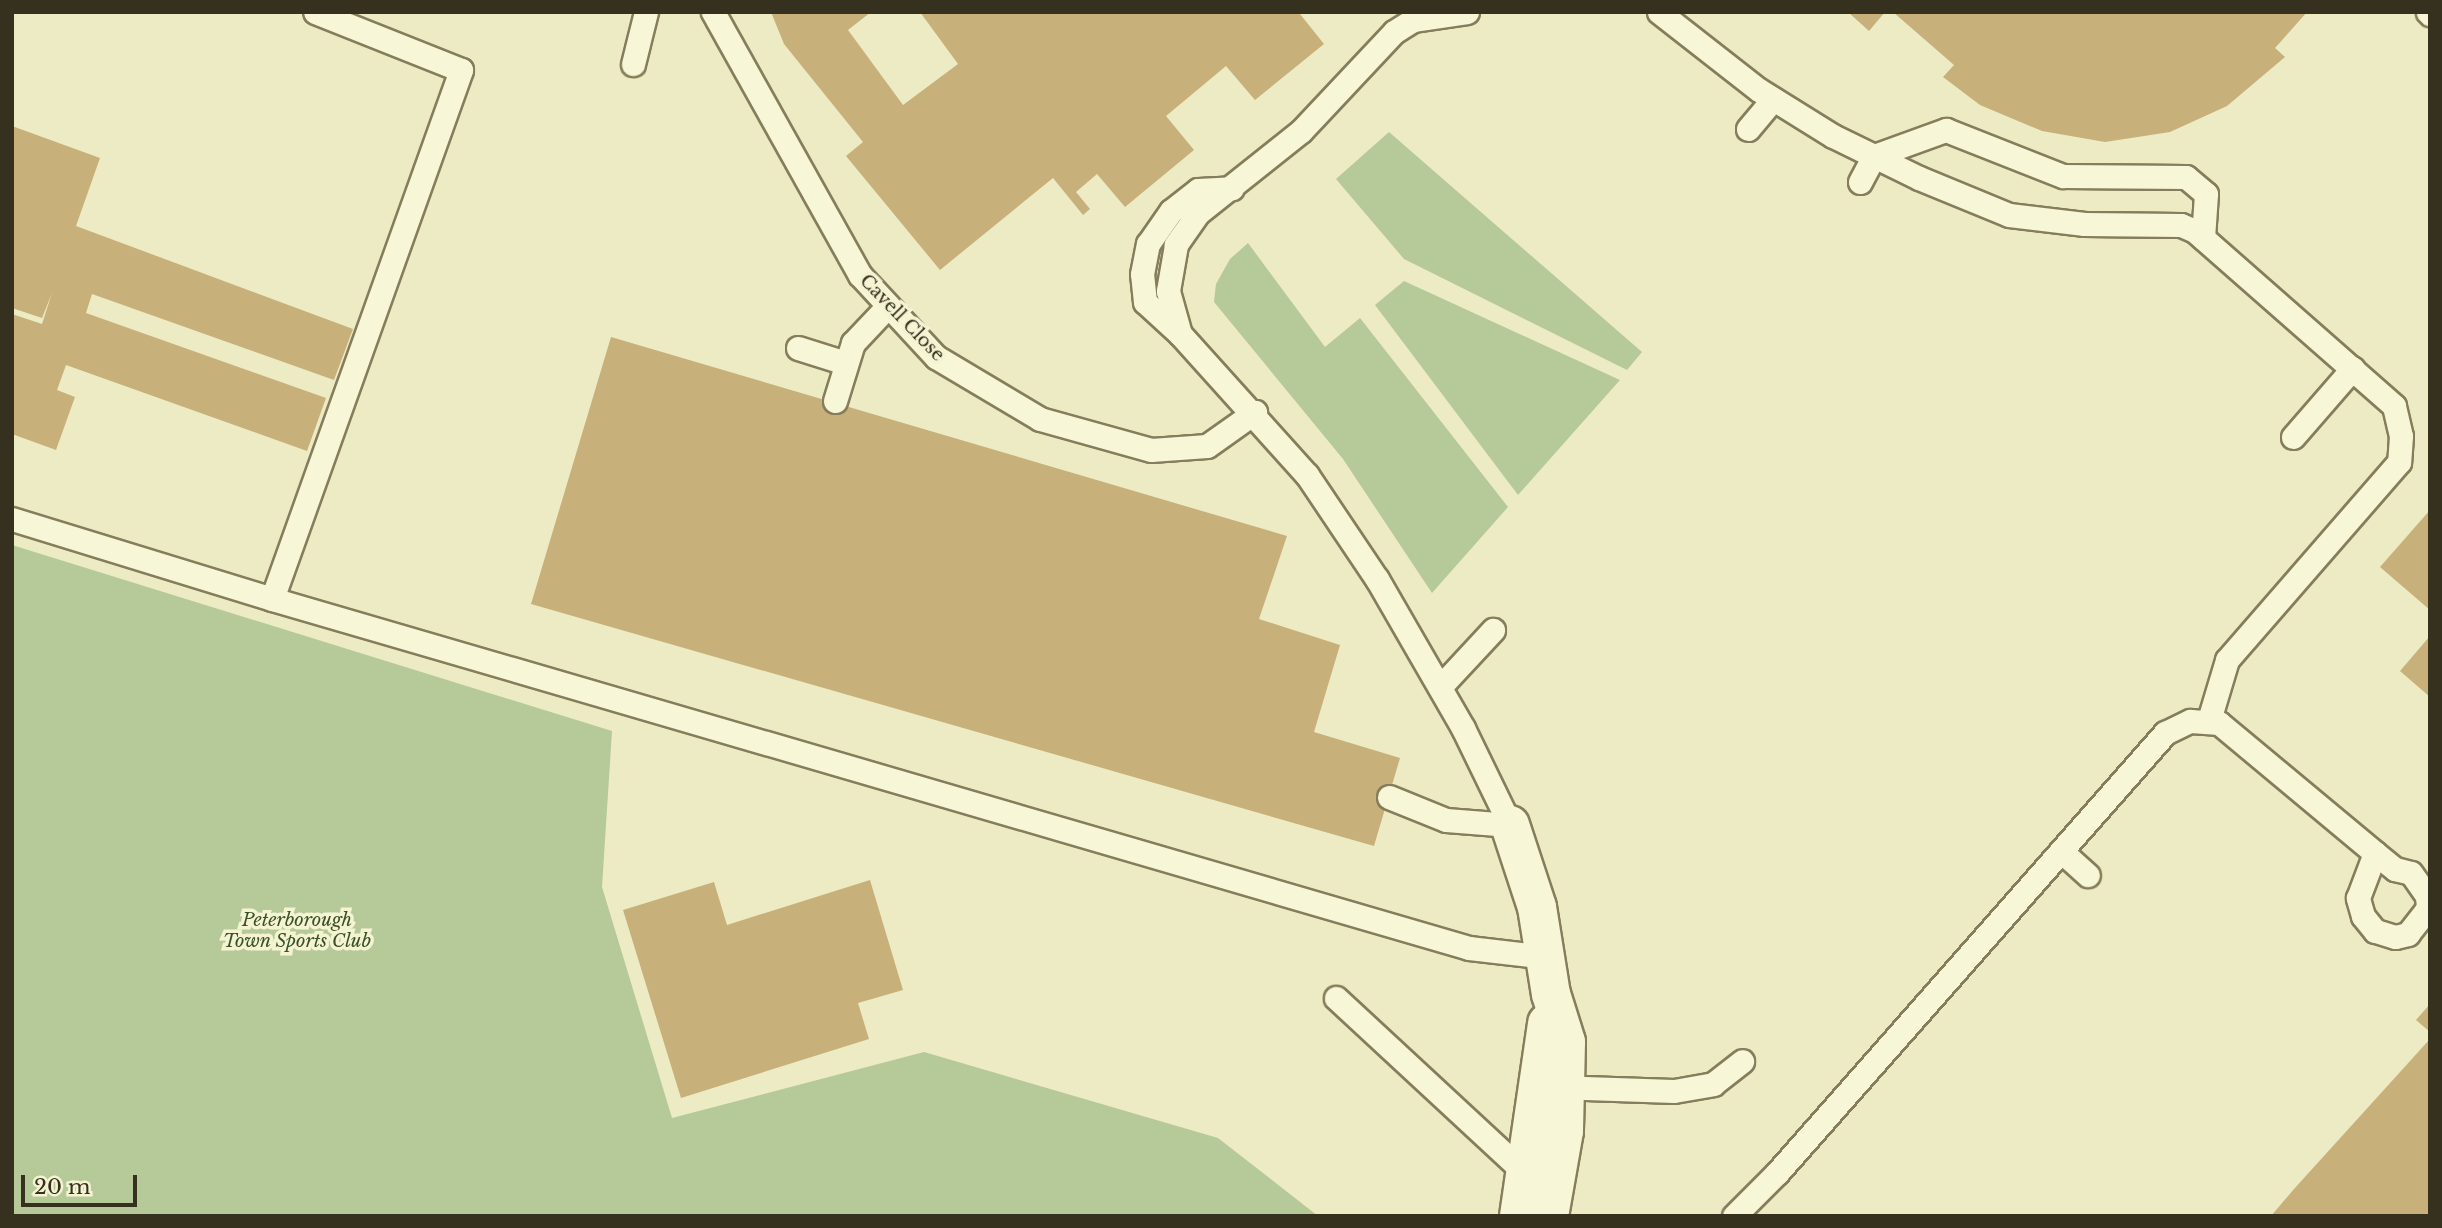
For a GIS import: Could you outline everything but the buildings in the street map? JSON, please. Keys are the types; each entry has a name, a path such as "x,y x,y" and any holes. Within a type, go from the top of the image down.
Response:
{"street":[{"path":"1510,825 1525,862 1566,1042 1553,1087 1543,1191 1519,1216"}],"lane":[{"path":"272,600 461,70 315,12"},
{"path":"633,64 646,12"},
{"name":"Cavell Close","path":"713,12 859,275 936,357 1041,419 1151,450 1207,446 1255,412"},
{"path":"1467,12 1416,16 1394,32 1301,131 1198,213 1176,245 1168,291 1180,334 1255,412 1307,475 1377,579 1440,687 1510,825"},
{"path":"1659,12 1773,99 1874,156 2009,215 2084,224 2180,225 2203,238 2393,406 2401,436 2399,462 2227,660 2209,720"},
{"path":"1748,129 1773,99"},
{"path":"1860,182 1874,156 1946,130 2063,176 2186,177 2206,194 2203,238"},
{"path":"835,401 853,343 888,306"},
{"path":"798,348 846,363"},
{"path":"2292,437 2353,368"},
{"path":"12,519 272,600 1469,948 1549,975"},
{"path":"1440,687 1493,630"},
{"path":"1734,1216 1768,1183 2165,733 2190,722 2209,720 2220,723 2375,853"},
{"path":"1389,797 1446,820 1510,825"},
{"path":"2061,851 2088,874"},
{"path":"1336,998 1467,1115 1543,1191"},
{"path":"1553,1087 1685,1090 1713,1084 1742,1061"}],"green space":[{"path":"1389,132 1642,352 1627,370 1404,259 1336,179"},
{"path":"1248,243 1325,347 1360,318 1508,507 1432,593 1343,459 1214,302 1216,284 1230,259"},
{"path":"1404,281 1620,380 1518,495 1375,305"},
{"name":"Peterborough Town Sports Club","path":"12,545 612,731 602,887 672,1118 924,1052 1218,1138 1318,1216 12,1216"}]}
